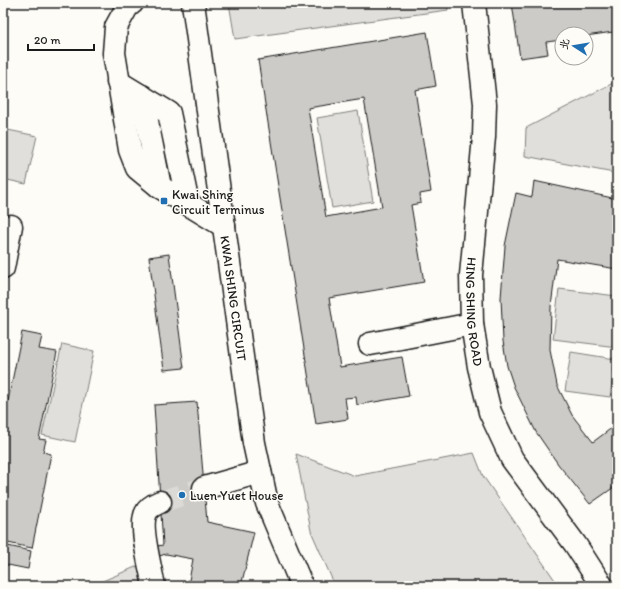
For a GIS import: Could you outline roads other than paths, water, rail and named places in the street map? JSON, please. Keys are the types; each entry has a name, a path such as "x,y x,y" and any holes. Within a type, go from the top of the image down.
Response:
{"street":[{"path":"132,3 127,7 116,27 114,53 130,150 137,168 160,186 224,226"},
{"name":"KWAI SHING CIRCUIT","path":"193,3 254,444 267,503 302,586"},
{"name":"HING SHING ROAD","path":"474,3 485,104 484,137 471,275 472,324 479,367 490,412 512,459 575,544 602,586"},
{"path":"118,82 169,113 188,204"},
{"path":"142,96 160,186"},
{"path":"3,268 12,226"},
{"path":"370,344 472,324"},
{"path":"204,488 260,472"},
{"path":"154,586 143,525 146,512 155,504 160,502"}],"tunnel":[{"path":"160,502 204,488"}],"place":[{"name":"Kwai Shing Circuit Terminus","path":"164,201"},
{"name":"Luen Yuet House","path":"182,495"}]}
